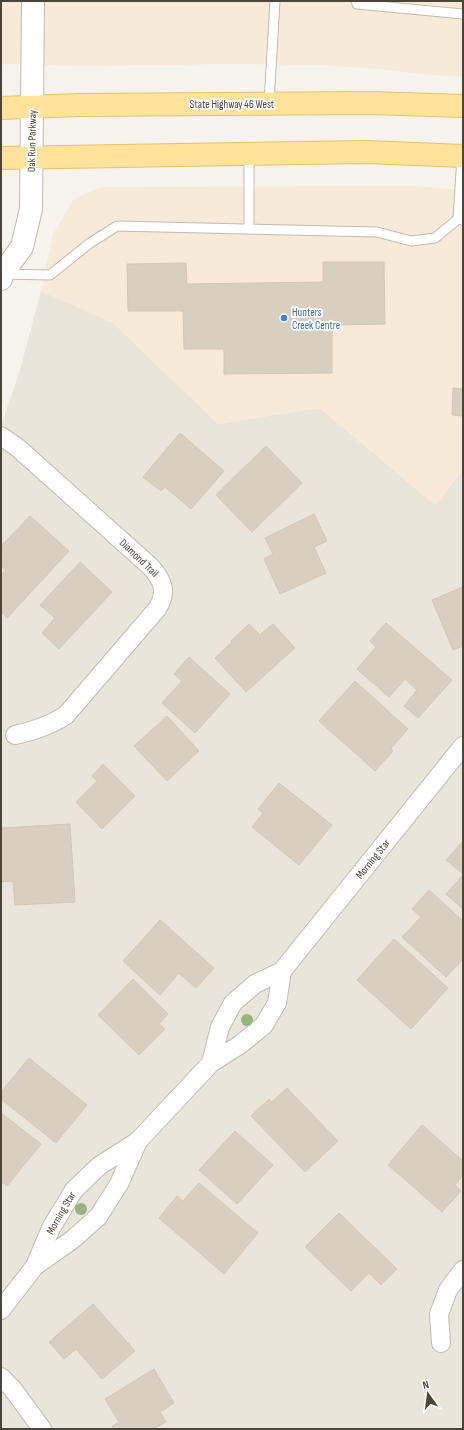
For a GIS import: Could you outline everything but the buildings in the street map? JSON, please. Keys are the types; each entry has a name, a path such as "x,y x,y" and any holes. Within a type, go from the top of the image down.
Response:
{"main road":[{"name":"State Highway 46 West","path":"1,108 79,105 371,103 463,106"},
{"path":"1,158 367,152 462,156"}],"street":[{"name":"Oak Run Parkway","path":"1,275 22,247 31,208 33,1"},
{"name":"Diamond Trail","path":"1,436 18,448 151,567 161,580 163,587 163,596 157,609 66,716 54,723 15,735"},
{"name":"Morning Star","path":"211,1063 220,1027 233,1003 255,984 282,971 463,746"},
{"name":"Morning Star","path":"1,1310 35,1266 51,1228 74,1190 99,1166 138,1141 211,1063 241,1044 264,1025 277,1003 282,971"},
{"name":"Morning Star","path":"35,1266 72,1240 98,1217 120,1184 138,1141"},
{"path":"441,1343 439,1314 448,1290 463,1270"},
{"path":"1,1377 16,1393 42,1429"}],"lane":[{"path":"269,104 275,1"},
{"path":"356,1 357,4 463,14"},
{"path":"249,154 249,229"},
{"path":"1,275 50,275 90,243 117,226 377,232 411,241 436,238 460,220 462,156"}],"shaded area":[{"path":"1,1 463,1 463,77 320,65 229,64 84,66 1,64"},
{"path":"414,186 463,190 463,470 435,505 320,408 218,424 112,322 41,291 53,234 74,199 101,187"},
{"path":"41,291 112,322 218,424 320,408 435,505 463,470 463,1429 1,1429 1,426 20,370"}],"place":[{"name":"Hunters Creek Centre","path":"284,318"}]}
